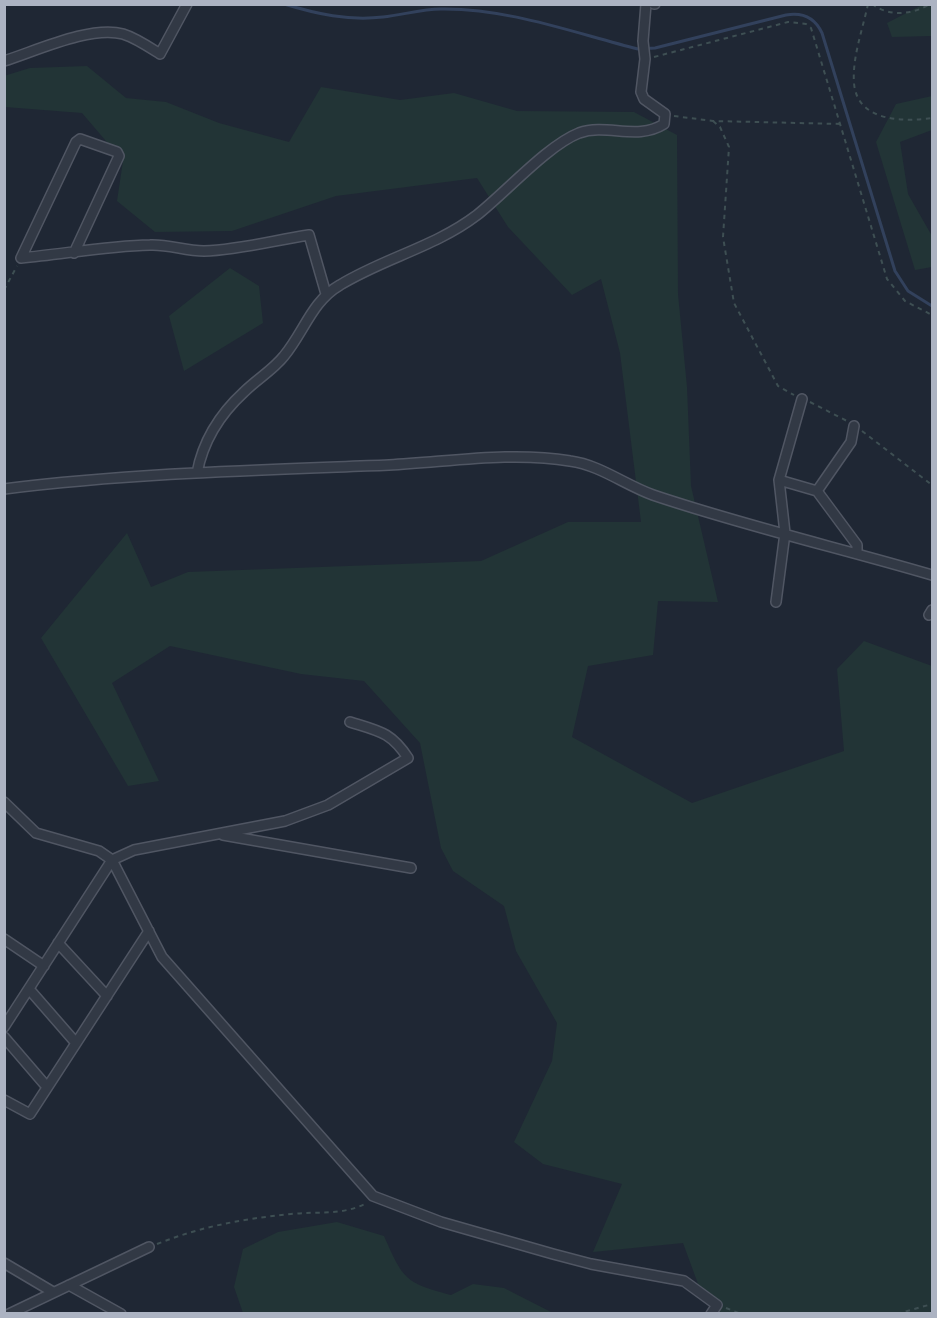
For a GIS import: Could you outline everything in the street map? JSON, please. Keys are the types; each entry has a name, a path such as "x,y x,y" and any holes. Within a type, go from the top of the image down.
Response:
{"street":[{"path":"4,61 76,38 108,32 123,34 160,54 186,4"},
{"path":"197,473 206,441 213,429 242,393 286,354 305,322 326,294 348,280 413,252 477,215 563,143 580,133 655,130 664,124 665,114 644,99 641,92 645,59 643,41 646,4"},
{"path":"21,258 76,141 80,139 117,152 119,156 74,253"},
{"path":"21,258 150,245 169,245 183,250 215,250 309,236 326,294"},
{"path":"776,602 784,533 779,480 802,399"},
{"path":"817,492 851,442 854,426"},
{"path":"4,489 197,473 489,459 553,459 573,461 651,494 933,575"},
{"path":"779,480 817,492 857,545 857,553"},
{"path":"6,1021 112,860 134,850 285,821 328,805 408,758 397,742 385,732 350,722"},
{"path":"4,817 8,804 36,833 99,850 112,860 162,957 373,1196 441,1222 553,1254 591,1264 684,1281 717,1305 711,1314"},
{"path":"217,834 411,868"},
{"path":"4,1100 30,1114 149,931"},
{"path":"4,939 44,966"},
{"path":"58,944 106,996"},
{"path":"29,989 76,1043"},
{"path":"4,1037 47,1087"},
{"path":"9,1314 149,1247"},
{"path":"4,1263 53,1292"},
{"path":"69,1285 121,1314"}],"path":[{"path":"930,4 907,13 884,12 870,4 854,83 858,98 864,106 880,116 902,121 933,118"},
{"path":"645,59 788,22 806,24 815,36 887,279 905,302 933,315"},
{"path":"665,114 713,121 842,124"},
{"path":"713,121 720,127 729,147 723,237 734,303 778,386 834,412 933,485"},
{"path":"4,290 21,258"},
{"path":"149,1247 223,1222 315,1211 340,1213 366,1203 373,1196"},
{"path":"897,1314 933,1304"},
{"path":"717,1305 741,1314"}],"shaded area":[{"path":"922,5 932,5 932,36 892,37 887,23"},
{"path":"87,66 126,98 166,102 219,123 289,142 321,87 400,100 454,93 517,111 634,112 677,135 678,294 687,387 691,486 718,602 658,601 653,655 588,666 572,737 692,803 844,751 837,669 864,641 932,666 932,1313 717,1313 701,1292 683,1243 593,1252 622,1184 543,1164 514,1142 552,1061 557,1023 516,951 504,906 453,871 441,848 420,743 364,681 301,674 170,646 112,683 159,781 128,786 41,638 127,533 151,587 188,572 481,561 568,522 641,522 620,353 601,279 572,295 508,227 477,178 336,196 232,231 155,232 117,201 123,161 82,113 5,107 4,76 30,68"},
{"path":"932,96 932,130 900,142 908,194 932,236 932,267 915,270 876,142 896,104"},
{"path":"230,268 259,286 263,323 184,371 169,316"},
{"path":"337,1222 384,1236 401,1270 407,1277 424,1287 451,1295 473,1284 504,1288 553,1313 243,1313 234,1287 243,1249 278,1232"}],"waterway":[{"path":"284,4 321,14 357,18 383,17 434,9 491,13 541,23 638,49 655,48 786,15 798,14 808,17 816,23 822,33 895,271 908,291 932,306"}]}
